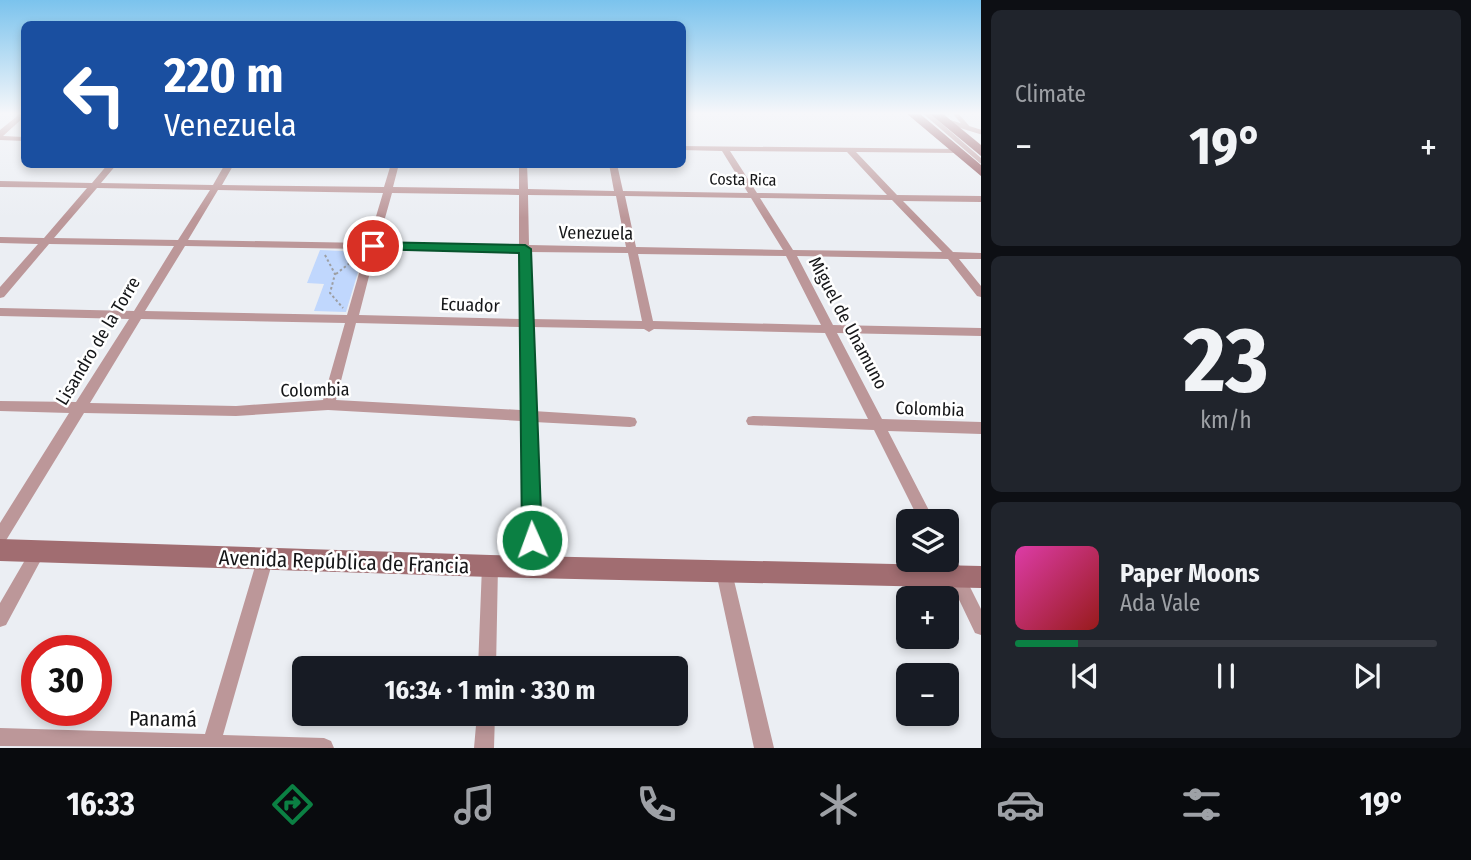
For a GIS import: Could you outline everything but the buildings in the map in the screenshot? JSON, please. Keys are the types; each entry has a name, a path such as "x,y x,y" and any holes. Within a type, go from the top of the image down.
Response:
{"main road":[{"path":"954,148 981,169"},
{"name":"Avenida República de Francia","path":"0,551 724,572 896,568"},
{"name":"Avenida República de Francia","path":"959,569 981,577"}],"street":[{"path":"686,148 958,151"},
{"name":"Miguel de Unamuno","path":"724,148 790,253 922,509"},
{"path":"850,150 950,256 981,293"},
{"path":"0,294 110,168"},
{"name":"Lisandro de la Torre","path":"0,537 228,168"},
{"path":"328,405 394,168"},
{"path":"523,168 527,418 533,565"},
{"path":"614,168 649,328"},
{"name":"Costa Rica","path":"0,184 981,199"},
{"name":"Venezuela","path":"0,240 981,256"},
{"name":"Ecuador","path":"0,312 649,328 981,332"},
{"name":"Colombia","path":"0,406 236,411 328,405 629,422"},
{"name":"Colombia","path":"753,421 981,428"},
{"path":"0,619 37,553"},
{"path":"211,746 265,560"},
{"path":"487,656 490,566"},
{"path":"724,572 764,748"},
{"path":"954,572 981,627"},
{"path":"484,748 485,726"},
{"name":"Panamá","path":"0,737 324,748"}],"lane":[{"path":"958,148 981,169"},
{"path":"966,148 981,161"}],"path":[{"path":"328,245 325,256 335,274"},
{"path":"353,319 330,293 335,274 373,246"}],"shaded area":[{"path":"320,250 364,252 346,312 314,311 324,284 307,283"}],"route":[{"path":"373,246 525,249 532,540"}]}
